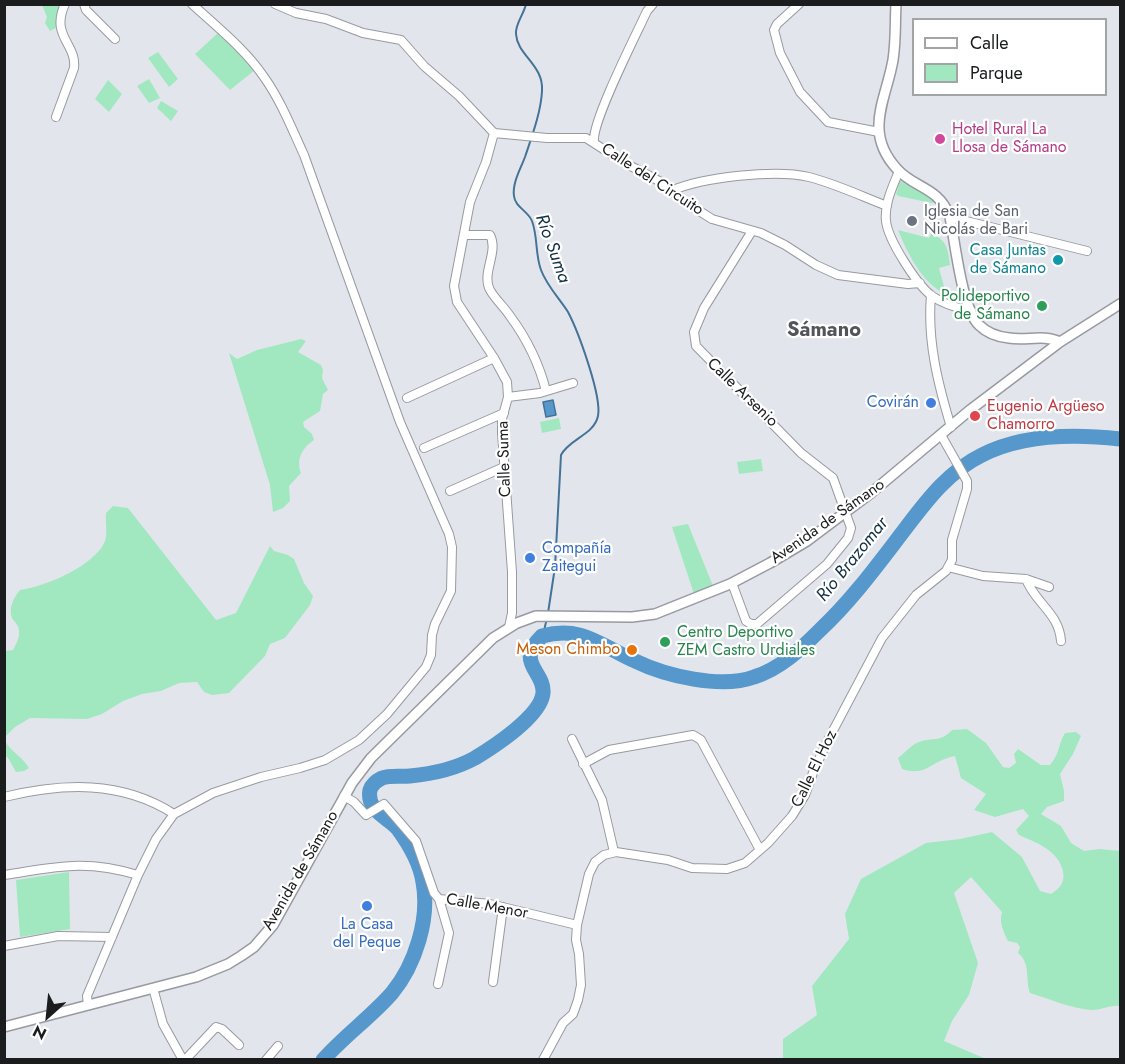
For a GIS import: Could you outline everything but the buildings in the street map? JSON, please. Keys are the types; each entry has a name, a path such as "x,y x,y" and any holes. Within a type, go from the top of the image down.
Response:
{"street":[{"path":"56,117 75,61 61,29 65,4"},
{"path":"84,4 86,10 115,39"},
{"path":"88,1005 87,996 138,875 156,839 174,814 213,793 325,760 359,740 387,714 426,667 431,655 435,624 447,600 452,581 452,547 444,521 411,451 304,155 288,119 264,76 248,56 192,4"},
{"path":"275,4 296,13 326,19 363,33 401,40 424,66 472,109 494,133 586,138 594,141"},
{"name":"Calle del Circuito","path":"654,4 647,11 607,100 594,135 594,141 625,163 659,181 712,219 761,233 838,275 908,284 920,283"},
{"path":"799,4 777,24 774,30 780,53 800,92 828,122 879,132"},
{"path":"896,4 894,51 878,122 879,132 888,156 899,171 939,198 946,208 971,311 979,325 998,336 1017,339 1047,338 1060,342"},
{"name":"Calle Suma","path":"494,133 486,162 470,202 454,286 457,302 507,382 508,398 502,433 512,572 512,613 509,627"},
{"path":"899,171 887,206 886,222 889,231 920,283 931,295 948,304 971,311"},
{"path":"671,191 703,180 794,175 828,183 887,206"},
{"path":"950,217 1087,251"},
{"name":"Calle Arsenio","path":"752,231 704,308 694,332 696,346 801,453 832,478 846,512"},
{"path":"464,235 490,235 494,242 489,265 490,291 526,339 541,369 546,391"},
{"path":"931,295 929,315 936,373 951,427"},
{"name":"Avenida de Sámano","path":"4,1027 153,988 228,964 254,947 273,926 344,796 370,758 479,651 509,627 536,616 655,614 732,583 807,541 1060,342 1120,304"},
{"path":"407,398 494,358"},
{"path":"508,398 573,383"},
{"path":"424,448 504,413"},
{"path":"941,435 967,481 967,489 952,540 952,560 948,567 983,576 1026,579 1049,587"},
{"path":"450,491 504,467"},
{"path":"732,583 746,621 757,624 827,564 848,538 851,528 846,512"},
{"name":"Calle El Hoz","path":"614,852 668,860 692,868 714,870 728,869 745,863 792,816 805,795 827,742 882,638 916,595 940,577 948,567"},
{"path":"1026,579 1030,591 1048,608 1056,620 1061,641"},
{"path":"583,764 609,750 697,736 760,850"},
{"path":"543,1059 563,1023 573,1014 578,1000 581,985 576,940 577,925 589,874 595,862 604,855 614,852 602,800 572,739"},
{"path":"4,797 50,788 101,787 128,793 174,814"},
{"name":"Calle Menor","path":"344,796 354,802 366,815 384,804 416,841 434,893 439,899 503,907 577,925"},
{"path":"4,875 61,865 88,865 119,869 138,875"},
{"path":"438,984 449,933 439,899"},
{"path":"493,982 503,907"},
{"path":"4,946 58,936 112,937"},
{"path":"153,988 164,1024 184,1059 216,1027 222,1029 239,1045"},
{"path":"266,1059 278,1046"}],"green space":[{"path":"42,5 61,5 56,28 50,31 45,23 47,17"},
{"path":"218,33 255,70 230,90 195,54"},
{"path":"158,52 178,79 169,87 148,58"},
{"path":"149,79 160,98 149,103 137,86"},
{"path":"108,80 122,94 109,112 95,99"},
{"path":"161,101 178,111 171,121 157,108"},
{"path":"900,181 933,198 935,202 898,196 896,194"},
{"path":"898,230 929,238 931,234 944,242 950,265 939,268 946,294 937,289 923,275"},
{"path":"301,339 306,341 298,352 321,365 322,378 328,390 323,394 320,411 303,422 314,440 301,454 299,463 301,473 289,486 290,501 283,508 273,512 270,485 229,353 237,359 257,350"},
{"path":"559,418 561,429 542,433 540,422"},
{"path":"761,459 763,471 739,474 737,462"},
{"path":"113,506 128,508 216,620 236,613 270,546 274,551 294,559 304,583 313,596 310,605 285,638 270,644 265,656 229,693 212,695 204,692 197,682 179,683 161,691 142,694 123,701 102,714 87,719 30,718 15,727 5,737 5,651 13,650 19,634 11,614 14,599 20,590 55,580 91,559 105,541 106,513"},
{"path":"688,524 713,586 694,594 672,527"},
{"path":"967,729 986,743 1003,767 1009,768 1016,763 1014,754 1018,749 1041,765 1050,765 1065,733 1076,732 1081,736 1060,774 1064,801 1047,807 1041,814 1061,826 1071,843 1084,851 1099,849 1120,851 1120,1006 1096,1010 1084,1009 1030,993 1025,962 1018,953 1020,947 1017,943 1008,941 1001,923 1002,912 971,877 954,893 978,963 969,995 952,1021 944,1041 986,1059 783,1059 783,1039 817,1015 812,986 849,939 845,914 861,879 926,843 992,832 1022,857 1040,891 1051,894 1061,885 1063,871 1057,858 1046,848 1019,835 1016,830 1029,816 1023,809 995,817 974,810 986,794 961,778 955,756 923,770 902,769 898,758 916,743 940,738 952,730"},
{"path":"5,741 29,768 16,772 5,755"},
{"path":"69,872 70,929 20,937 16,880"}],"water":[{"path":"553,400 556,415 546,417 543,402"}],"waterway":[{"name":"Río Suma","path":"526,4 517,26 517,41 539,74 542,91 538,116 516,181 514,196 532,221 539,264 544,276 568,312 577,333 593,379 598,407 598,416 592,428 561,455 555,567 548,613"},
{"name":"Río Brazomar","path":"323,1060 392,993 408,969 422,926 425,896 417,861 398,829 371,803 370,790 373,784 385,777 427,774 460,765 483,753 515,730 534,711 543,693 540,679 531,660 534,645 542,636 556,633 580,635 662,672 678,676 726,682 754,677 790,658 831,619 863,583 928,500 947,479 969,462 998,448 1032,439 1068,436 1120,439"},
{"name":"Río Suma","path":"543,635 547,618"}],"place":[{"name":"Hotel Rural La Llosa de Sámano","path":"940,139"},
{"name":"Iglesia de San Nicolás de Bari","path":"912,221"},
{"name":"Casa Juntas de Sámano","path":"1058,260"},
{"name":"Polideportivo de Sámano","path":"1042,306"},
{"name":"Covirán","path":"931,403"},
{"name":"Eugenio Argüeso Chamorro","path":"975,416"},
{"name":"Compañía Zaitegui","path":"530,558"},
{"name":"Centro Deportivo ZEM Castro Urdiales","path":"665,642"},
{"name":"Meson Chimbo","path":"632,650"},
{"name":"La Casa del Peque","path":"367,906"}],"district":[{"name":"Sámano","path":"824,331"}]}
